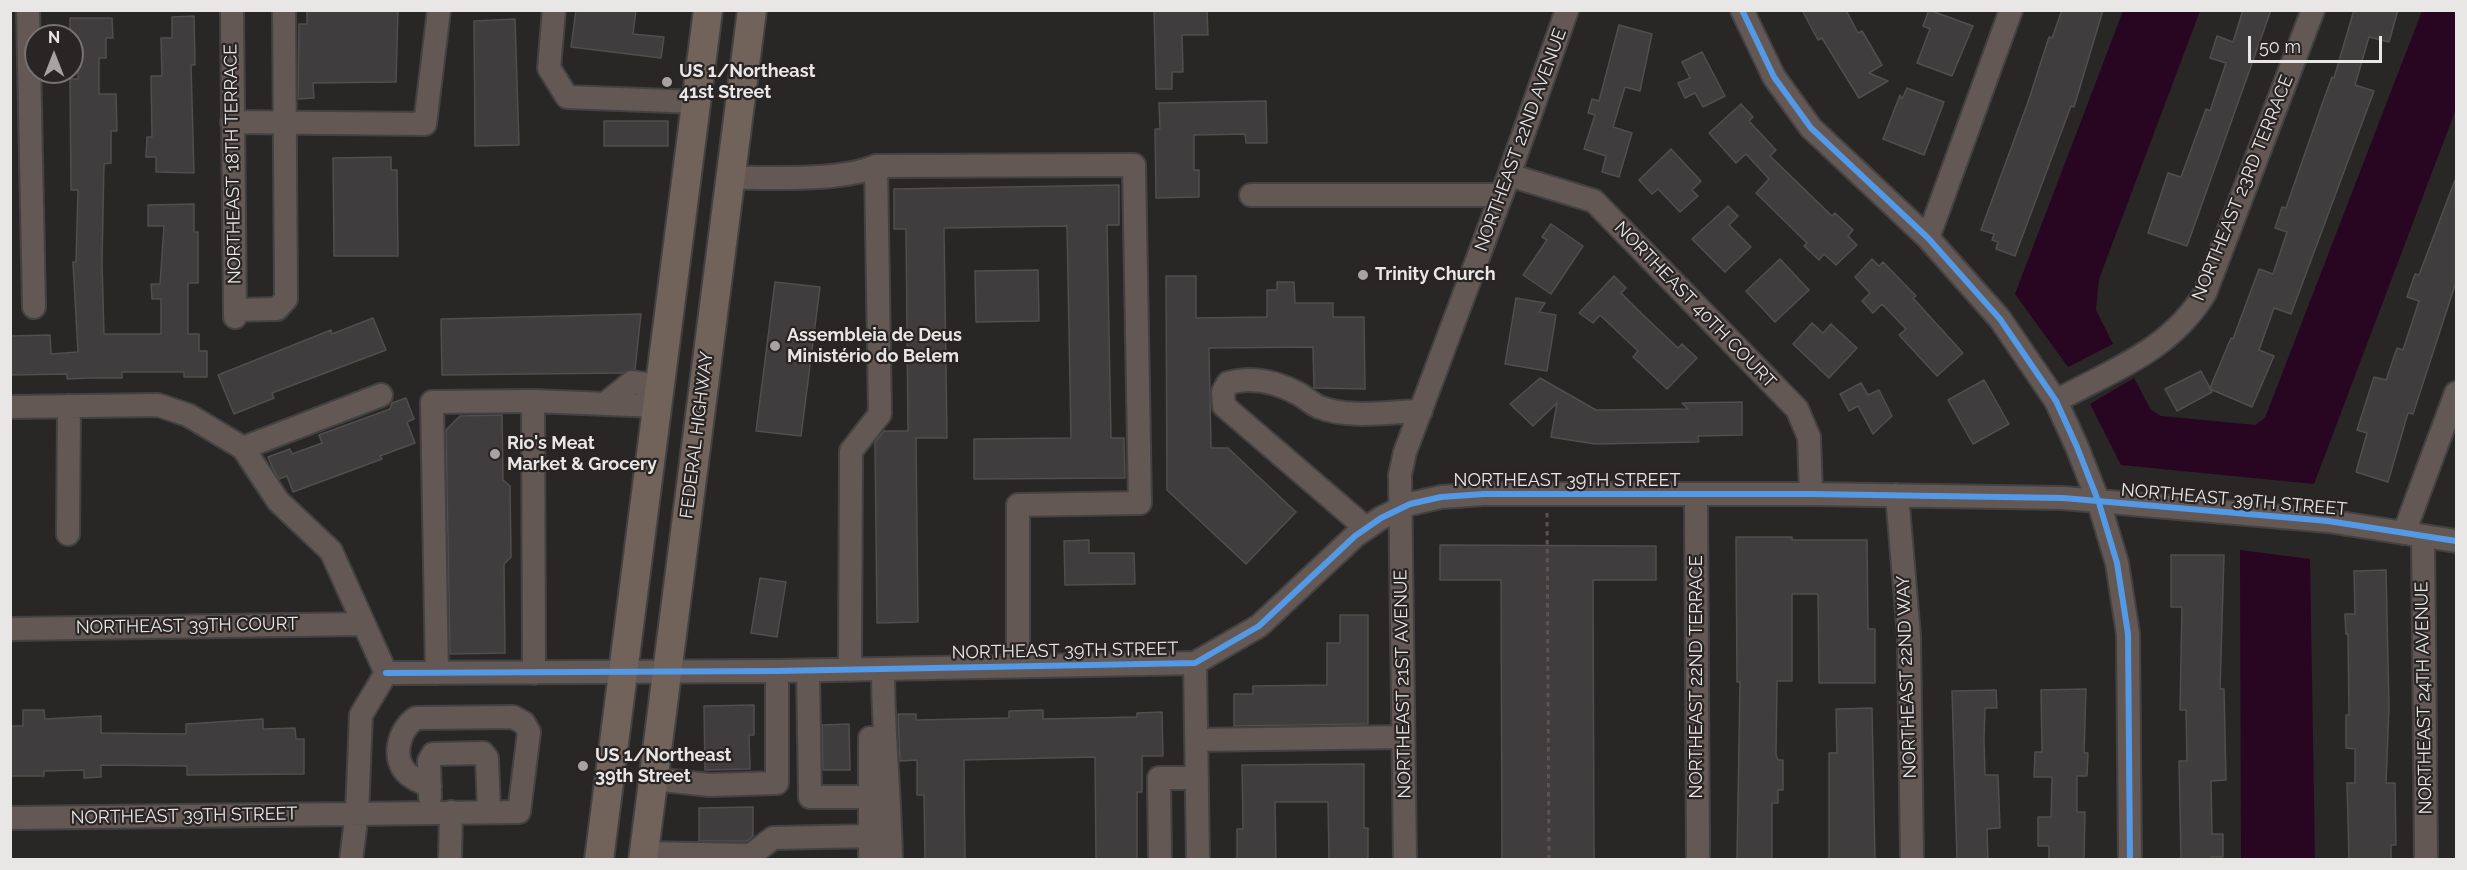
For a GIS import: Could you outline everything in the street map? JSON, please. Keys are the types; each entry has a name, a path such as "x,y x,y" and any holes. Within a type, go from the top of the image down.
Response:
{"main road":[{"path":"599,860 708,10"},
{"name":"FEDERAL HIGHWAY","path":"644,856 752,10"}],"street":[{"path":"28,10 34,307"},
{"name":"NORTHEAST 18TH TERRACE","path":"232,10 235,313 277,309 286,299 283,124"},
{"path":"283,124 284,10"},
{"path":"232,122 425,124 440,10"},
{"path":"554,10 549,68 567,97 696,102"},
{"name":"NORTHEAST 22ND AVENUE","path":"1401,508 1400,475 1405,452 1505,185 1567,10"},
{"path":"1742,10 1774,77 1810,128 1928,238 2000,320 2056,401 2099,503 2117,563 2128,634 2130,860"},
{"name":"NORTHEAST 23RD TERRACE","path":"2056,401 2133,360 2180,328 2205,293 2313,10"},
{"path":"1928,238 2008,12"},
{"path":"730,178 841,175 863,172 876,166 1134,165 1140,503 1018,505 1018,666"},
{"path":"870,860 867,670 851,451 880,414 876,166"},
{"name":"NORTHEAST 40TH COURT","path":"1251,195 1505,185 1594,201 1797,409 1809,437 1811,494"},
{"path":"1366,528 1224,406 1223,392 1228,383 1244,379 1265,381 1300,395 1318,407 1347,413 1421,411"},
{"path":"437,674 432,402 533,400 606,403 632,382 657,396"},
{"name":"NORTHEAST 24TH AVENUE","path":"2426,860 2413,534 2457,393"},
{"path":"243,448 381,396"},
{"path":"533,400 534,673"},
{"path":"10,407 158,405 188,415 243,448 278,501 331,551 386,674"},
{"path":"68,534 69,406"},
{"name":"NORTHEAST 39TH STREET","path":"623,673 1195,663 1259,626 1366,528 1401,508 1441,497 1484,494 1811,494 2063,498 2099,503 2328,521 2457,542"},
{"name":"NORTHEAST 22ND TERRACE","path":"1696,495 1698,860"},
{"name":"NORTHEAST 22ND WAY","path":"1897,495 1909,636 1912,860"},
{"name":"NORTHEAST 21ST AVENUE","path":"1401,508 1405,860"},
{"name":"NORTHEAST 39TH COURT","path":"10,629 363,624"},
{"path":"1195,663 1198,860"},
{"path":"867,670 889,787 891,860"},
{"path":"653,779 710,785 777,783 777,671"},
{"path":"808,671 810,797 870,797"},
{"path":"386,674 623,673"},
{"path":"351,860 357,813 361,715 386,674"},
{"name":"NORTHEAST 39TH STREET","path":"10,818 519,812 529,732 524,723 513,717 416,718 406,724 400,735 400,762 408,774 430,786"},
{"path":"1196,740 1403,737"},
{"path":"450,860 440,812 430,786 429,761 433,754 483,753 487,758 489,812"},
{"path":"1160,860 1160,778 1197,778"},
{"path":"644,856 751,855 773,838 870,836"}],"path":[{"path":"1547,495 1548,860"}],"shaded area":[{"path":"2123,11 2200,11 2099,279 2096,310 2113,344 2068,367 2015,294"},
{"path":"2422,11 2456,11 2456,109 2314,484 2121,465 2090,404 2134,378 2151,410 2161,416 2255,425 2265,418"},
{"path":"2240,550 2310,559 2315,859 2241,859"}],"building":[{"path":"307,10 398,10 396,82 313,83 314,98 298,99 299,24 307,24"},
{"path":"576,10 636,10 633,34 664,37 661,58 571,47"},
{"path":"1154,10 1207,10 1208,35 1182,35 1183,72 1172,72 1172,89 1156,89"},
{"path":"1802,10 1846,10 1858,33 1862,31 1882,65 1869,73 1888,81 1859,98 1822,38 1818,40"},
{"path":"1929,10 1973,26 1952,76 1917,63 1930,29 1923,26"},
{"path":"2062,10 2103,10 2074,107 2071,106 2015,256 1996,249 1998,242 1992,240 1994,234 1981,230 2049,37 2052,38"},
{"path":"2243,10 2271,10 2187,246 2148,233 2168,173 2181,177 2206,109 2210,111 2226,63 2210,58 2217,36 2233,42"},
{"path":"2354,10 2398,10 2389,42 2369,37 2355,85 2374,91 2291,314 2274,308 2259,350 2274,356 2252,407 2210,389 2212,392 2177,411 2165,389 2201,371 2210,388 2231,338 2233,339 2259,269 2273,274 2287,232 2275,228 2282,207 2286,208 2332,77 2334,78"},
{"path":"194,16 195,65 191,65 194,173 156,172 156,157 146,157 147,137 152,137 151,76 162,76 161,38 172,38 172,17"},
{"path":"70,18 112,18 113,38 106,38 106,58 99,58 99,94 116,94 117,131 111,131 111,163 104,164 102,262 104,334 161,334 161,299 152,299 151,284 160,284 164,226 148,226 148,205 194,204 194,232 198,232 198,283 188,283 188,334 199,334 199,351 207,351 207,377 184,377 184,372 122,372 122,378 67,379 67,374 10,375 10,336 50,335 51,354 78,352 73,262 76,262 78,190 71,190 70,84 84,84 84,24 70,24"},
{"path":"515,19 519,145 475,146 474,21"},
{"path":"1619,25 1652,34 1640,91 1625,87 1613,127 1632,133 1619,177 1602,172 1606,156 1584,149 1595,115 1588,113 1592,99 1599,101"},
{"path":"1702,52 1725,96 1703,107 1695,93 1685,98 1678,83 1690,78 1682,62"},
{"path":"1907,88 1944,102 1924,155 1883,139 1900,95 1902,99"},
{"path":"1266,101 1267,143 1246,143 1245,134 1194,135 1194,170 1199,170 1199,197 1156,198 1155,129 1160,129 1159,103"},
{"path":"1741,104 1753,117 1749,121 1776,150 1770,156 1832,216 1835,213 1853,230 1848,236 1857,245 1836,265 1824,254 1819,260 1804,246 1807,243 1756,193 1769,179 1746,154 1736,163 1709,133"},
{"path":"604,121 668,121 668,146 604,146"},
{"path":"1671,149 1701,181 1692,190 1698,196 1680,212 1658,189 1652,194 1639,180"},
{"path":"391,157 391,170 397,170 398,256 334,256 333,158"},
{"path":"2455,180 2457,279 2413,414 2408,413 2388,482 2356,472 2367,433 2357,430 2374,377 2386,380 2397,348 2403,350 2419,301 2407,297 2415,274 2419,275"},
{"path":"1119,185 1119,225 1107,225 1111,438 1124,438 1125,478 974,479 974,439 1071,438 1067,226 944,228 947,438 916,438 918,622 877,623 875,442 884,431 908,431 906,229 894,229 894,189"},
{"path":"1728,206 1738,216 1729,225 1751,247 1725,272 1692,239"},
{"path":"1551,224 1583,246 1551,294 1523,275 1547,240 1542,237"},
{"path":"1780,259 1809,290 1775,322 1746,291"},
{"path":"1872,259 1879,266 1883,262 1916,296 1913,298 1963,353 1937,376 1899,335 1906,329 1882,304 1873,313 1862,301 1870,293 1855,277"},
{"path":"1038,270 1039,321 976,322 975,271"},
{"path":"1166,276 1196,276 1196,318 1267,317 1267,290 1277,290 1277,282 1294,282 1295,303 1333,303 1333,317 1364,317 1365,389 1314,388 1313,347 1209,348 1211,448 1228,448 1296,512 1246,564 1167,490"},
{"path":"1614,276 1626,288 1621,293 1642,314 1678,348 1682,344 1697,358 1667,389 1633,357 1638,351 1600,315 1593,323 1579,313"},
{"path":"775,282 820,287 801,436 756,431"},
{"path":"1516,298 1545,303 1539,312 1556,315 1547,371 1505,364"},
{"path":"641,314 635,369 621,373 442,375 441,319"},
{"path":"373,318 386,350 272,393 274,398 234,414 218,375 331,330 332,334"},
{"path":"1812,323 1823,333 1831,324 1857,348 1829,378 1793,344"},
{"path":"1540,378 1596,410 1688,409 1682,403 1742,402 1742,435 1698,436 1699,442 1595,444 1551,437 1557,403 1533,426 1510,404"},
{"path":"1984,380 2009,424 1973,444 1948,400"},
{"path":"1861,383 1868,395 1879,390 1892,416 1873,434 1858,406 1849,411 1840,394"},
{"path":"406,398 414,419 407,422 415,443 380,456 382,459 293,492 287,476 279,479 273,469 268,457 290,449 292,454 322,443 319,435 390,409 392,403"},
{"path":"502,415 503,480 510,486 511,557 504,564 505,653 450,654 446,430 460,416"},
{"path":"1736,537 1867,540 1868,629 1875,629 1875,683 1819,683 1818,594 1792,594 1792,681 1777,681 1776,755 1778,760 1783,760 1783,790 1778,790 1778,803 1772,803 1772,860 1737,860 1740,682 1737,682"},
{"path":"1089,540 1089,553 1134,553 1135,584 1065,585 1064,541"},
{"path":"1440,545 1656,546 1656,580 1593,580 1594,860 1502,860 1501,580 1440,580"},
{"path":"2171,555 2224,555 2220,689 2224,689 2226,780 2211,781 2212,834 2223,834 2223,857 2211,857 2211,860 2181,860 2179,761 2187,761 2186,710 2180,710 2182,607 2171,607"},
{"path":"2386,570 2389,706 2386,783 2395,783 2396,845 2391,845 2391,860 2349,860 2347,783 2355,783 2355,749 2346,748 2346,715 2349,715 2348,634 2346,634 2345,614 2355,614 2354,571"},
{"path":"760,578 786,582 777,637 751,633"},
{"path":"1340,615 1368,615 1368,724 1234,726 1234,694 1253,694 1253,686 1327,685 1327,643 1340,643"},
{"path":"2086,689 2084,753 2088,753 2087,776 2077,776 2077,812 2085,812 2084,860 2049,860 2049,846 2038,846 2038,817 2051,817 2052,777 2034,777 2035,752 2042,752 2041,690"},
{"path":"1996,690 1997,708 1985,708 1985,775 1998,775 2000,828 1987,829 1988,860 1957,860 1952,691"},
{"path":"754,705 754,735 749,735 750,769 705,770 704,706"},
{"path":"1872,708 1875,860 1829,860 1829,753 1837,753 1836,709"},
{"path":"23,710 44,710 45,719 101,716 101,733 186,734 186,724 263,719 263,729 295,728 296,739 304,739 304,774 187,775 187,766 101,765 101,777 84,778 84,770 44,771 44,776 10,776 10,726 23,726"},
{"path":"1043,710 1043,719 1137,717 1137,713 1162,712 1163,756 1142,756 1142,792 1137,792 1137,860 1096,860 1095,757 964,760 965,860 925,860 924,795 917,795 917,760 900,761 898,714 916,714 916,720 1009,718 1009,711"},
{"path":"849,724 850,770 823,770 822,725"},
{"path":"1364,764 1364,828 1368,828 1368,860 1329,860 1328,802 1275,802 1276,860 1237,860 1237,829 1243,829 1242,765"},
{"path":"753,807 753,836 747,841 699,841 699,808"}],"cycle path":[{"path":"1742,10 1774,77 1811,128 1928,238 2000,319 2056,401 2077,447 2099,503 2117,563 2128,634 2130,860"},
{"path":"386,673 777,671 1195,663 1259,626 1355,536 1381,518 1410,504 1441,497 1484,494 1811,494 2063,498 2328,521 2456,541"}],"place":[{"name":"US 1/Northeast 41st Street","path":"667,82"},
{"name":"Trinity Church","path":"1363,275"},
{"name":"Assembleia de Deus Ministério do Belem","path":"775,346"},
{"name":"Rio's Meat Market & Grocery","path":"495,454"},
{"name":"US 1/Northeast 39th Street","path":"583,766"}]}
